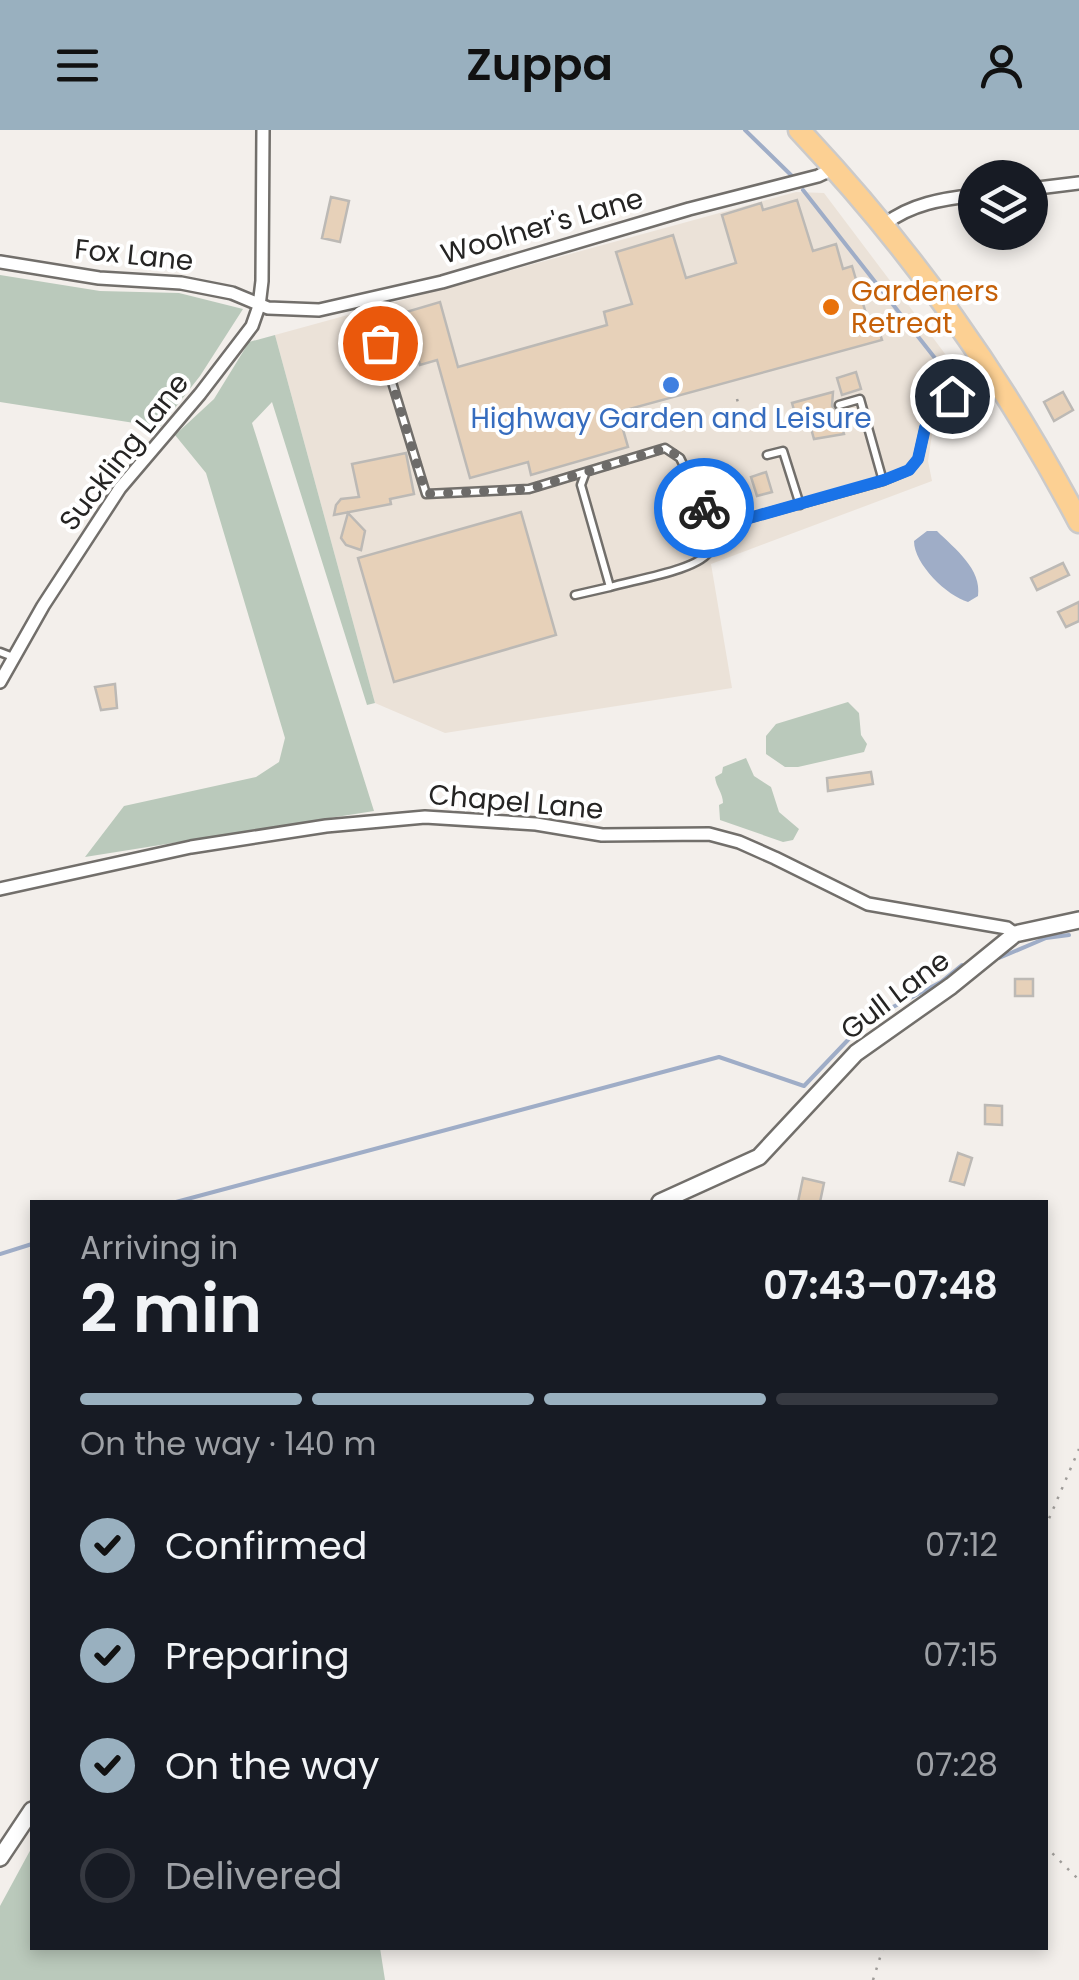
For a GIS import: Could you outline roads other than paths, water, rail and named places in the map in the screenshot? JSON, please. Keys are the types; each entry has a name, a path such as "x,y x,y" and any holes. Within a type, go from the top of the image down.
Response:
{"highway":[{"path":"799,130 884,224 938,293 1072,495 1079,522"}],"street":[{"path":"260,306 264,130"},
{"name":"Woolner's Lane","path":"260,306 318,310 442,282 835,168"},
{"path":"1048,186 1079,182"},
{"path":"884,224 924,204 958,198"},
{"name":"Fox Lane","path":"0,262 98,278 182,283 232,294 260,306"},
{"name":"Suckling Lane","path":"0,682 120,488 200,394 252,326 260,306"},
{"name":"Chapel Lane","path":"0,889 191,847 326,826 425,817 602,835 709,834 776,858 868,904 1007,928 1014,934"},
{"name":"Gull Lane","path":"664,1200 759,1157 856,1053 951,986 1014,934 1079,920"},
{"path":"0,1858 30,1813"}],"lane":[{"path":"373,320 426,494 529,489 666,448 680,458 708,516 712,545 707,556 694,564 575,595"},
{"path":"708,516 728,524 909,470 918,459 925,428 935,410 994,373"},
{"path":"839,405 860,399 884,480"},
{"path":"768,456 783,451 800,505"},
{"path":"585,474 581,485 610,586"},
{"path":"0,652 13,657"}],"water":[{"path":"927,531 937,531 966,560 976,577 978,596 968,602 960,599 926,569 914,541"}],"waterway":[{"path":"745,130 793,177"},
{"path":"803,190 949,376"},
{"path":"999,958 1046,938 1069,935"},
{"path":"183,1200 719,1057 804,1086 866,1021 941,982 962,965"},
{"path":"0,1254 30,1245"}],"place":[{"name":"Gardeners Retreat","path":"831,307"},
{"name":"Highway Garden and Leisure","path":"671,385"}]}
